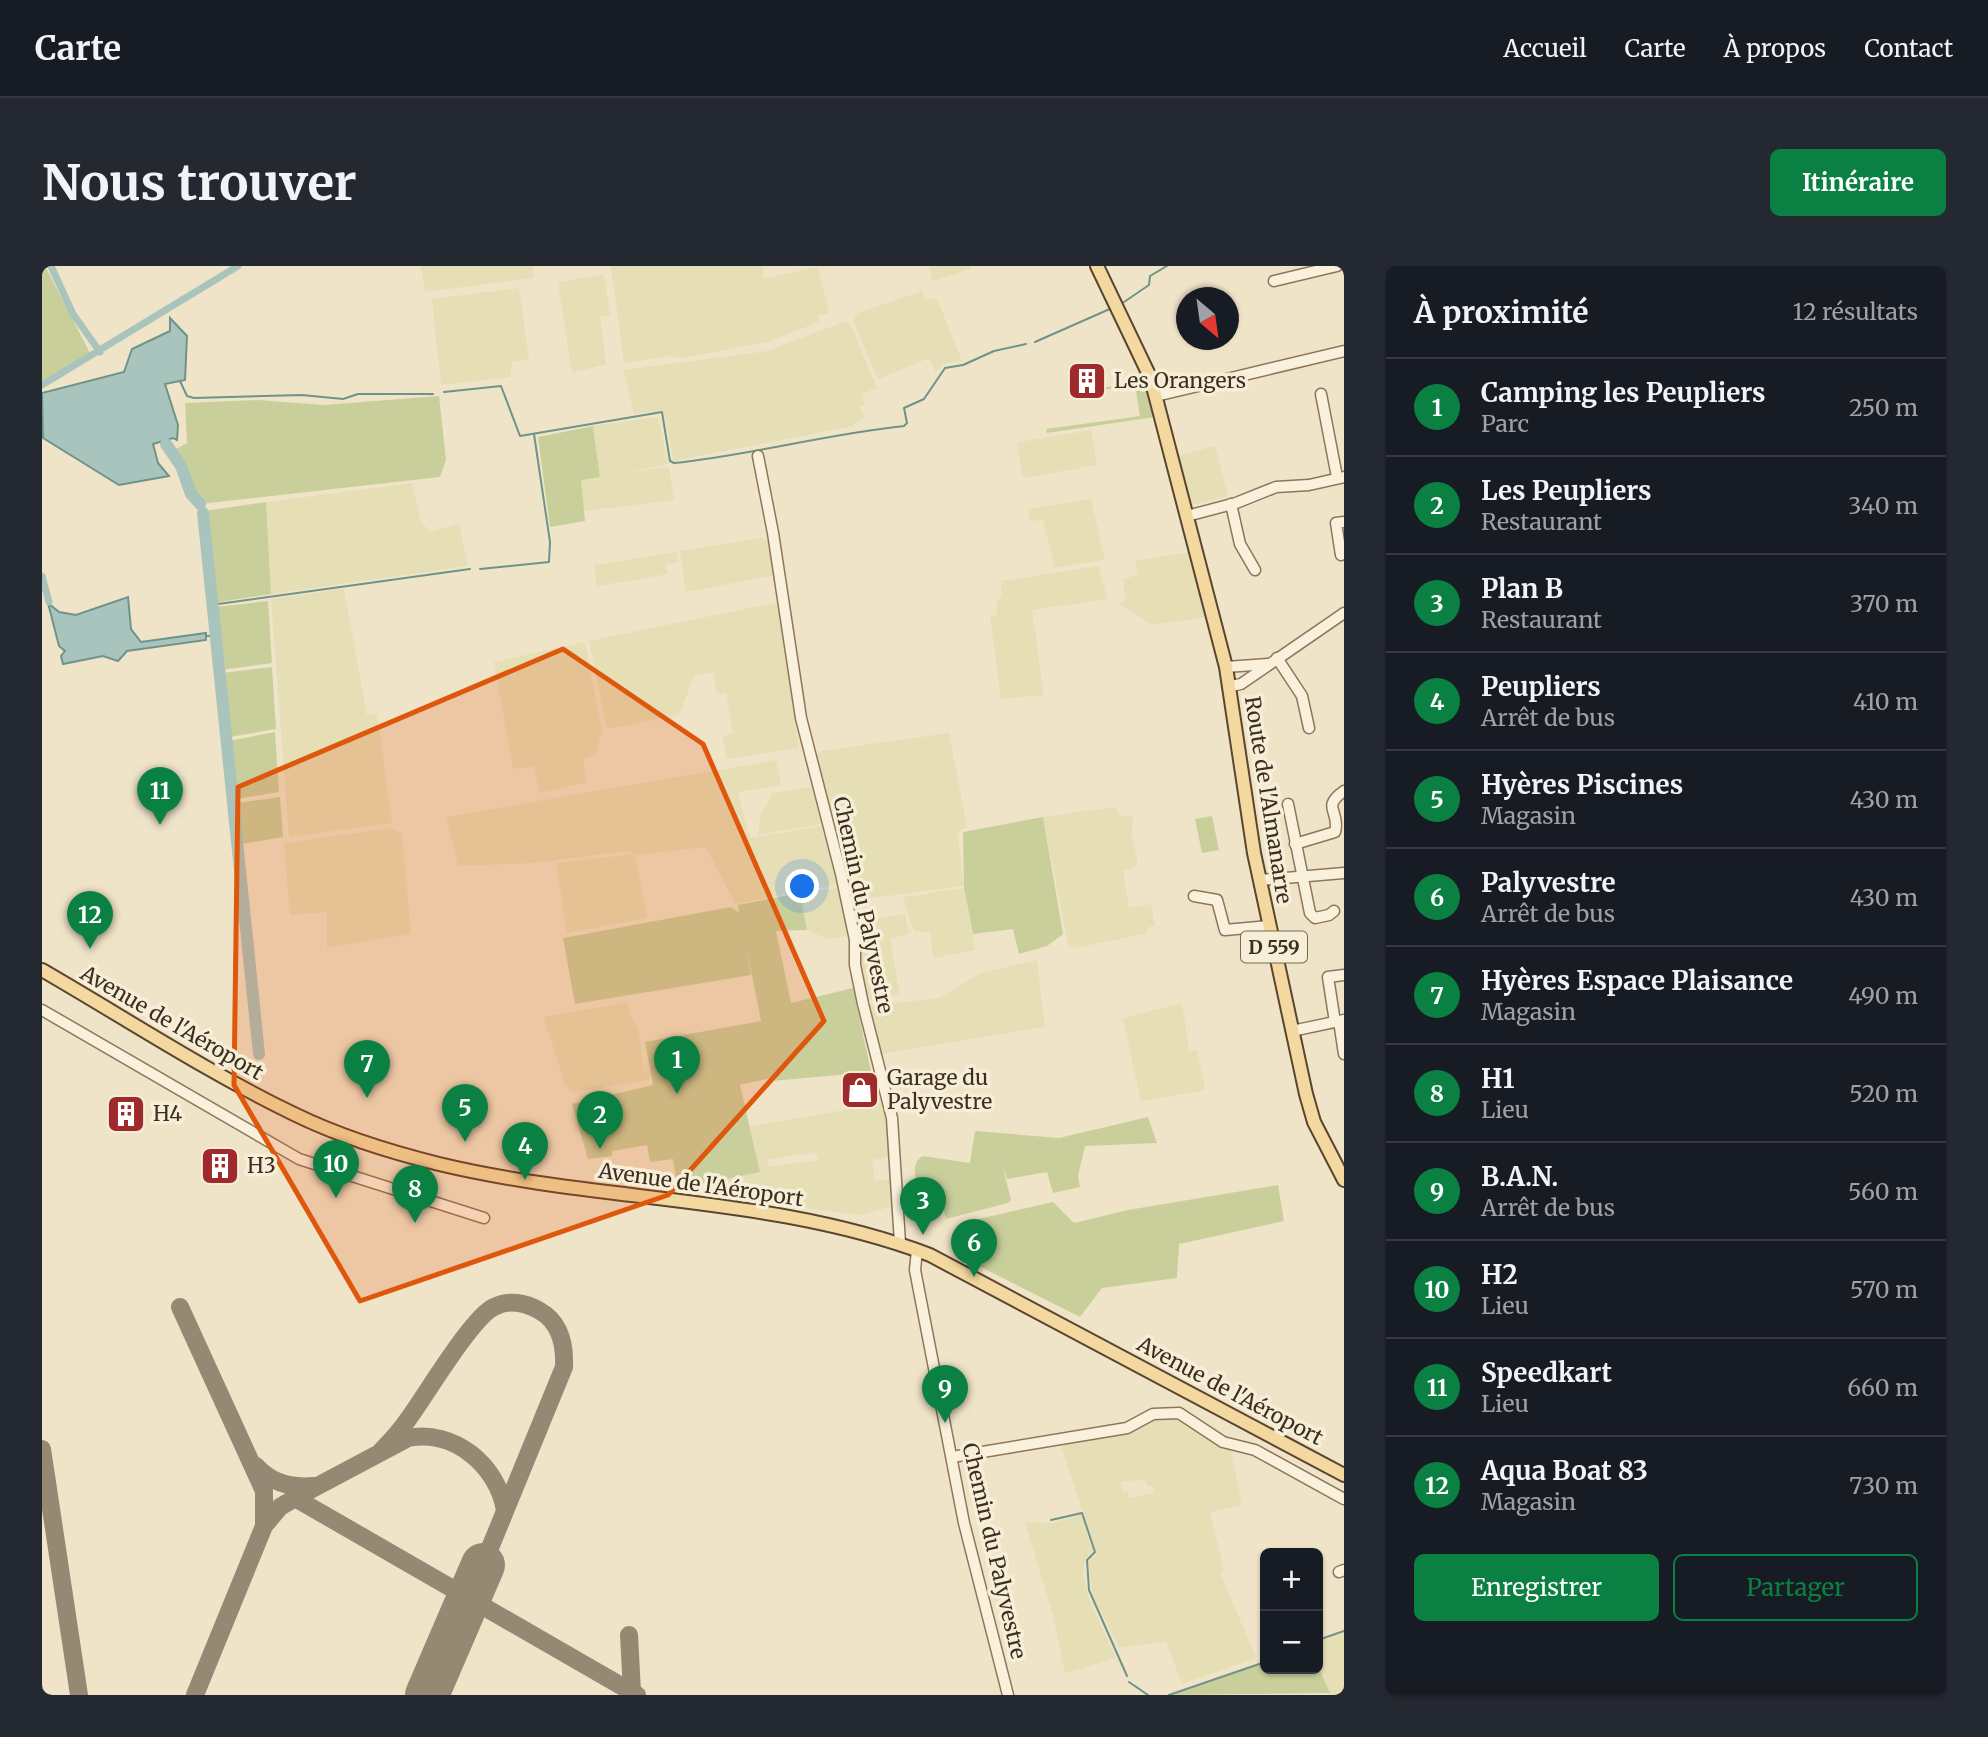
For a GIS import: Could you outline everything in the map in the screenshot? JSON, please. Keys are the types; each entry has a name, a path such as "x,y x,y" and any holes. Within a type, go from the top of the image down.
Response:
{"main road":[{"name":"D 559","path":"1097,266 1141,356 1156,396 1226,667"},
{"name":"Route de l'Almanarre","path":"1226,667 1231,686 1242,788 1292,1031 1312,1115 1344,1180"},
{"name":"Avenue de l'Aéroport","path":"42,970 265,1100 329,1129 394,1150 480,1173 798,1217 900,1243 1010,1295 1344,1475"}],"street":[{"path":"1274,281 1332,267"},
{"path":"1156,396 1344,351"},
{"path":"1187,516 1231,504 1276,487 1309,485 1340,477 1321,394"},
{"name":"Chemin du Palyvestre","path":"758,456 773,533 801,718 841,874 855,940 855,965 863,1004 892,1118 900,1243"},
{"path":"1231,504 1240,544 1255,570"},
{"path":"1341,555 1336,523 1344,522"},
{"path":"1231,686 1241,684 1344,613"},
{"path":"1226,667 1273,661"},
{"path":"1273,661 1302,696 1308,728"},
{"path":"1295,844 1335,832 1337,825 1331,806 1333,799 1344,791"},
{"path":"1288,804 1310,913 1315,918 1334,911"},
{"path":"1260,880 1344,873"},
{"path":"1194,896 1217,900 1225,930 1269,926"},
{"path":"1344,975 1328,977 1344,1054"},
{"path":"42,1010 299,1159 484,1218"},
{"path":"1292,1031 1339,1021"},
{"name":"Chemin du Palyvestre","path":"918,1250 915,1270 964,1523 1008,1695"},
{"path":"952,1457 1127,1428 1139,1424 1153,1414 1179,1413 1223,1442 1255,1450 1344,1499"}],"highlighted area":[{"path":"563,649 703,744 824,1021 668,1195 360,1301 234,1085 238,787"}],"shaded area":[{"path":"421,266 533,266 534,278 425,292"},
{"path":"611,266 762,266 763,279 818,267 829,313 818,316 819,322 767,342 683,358 672,356 624,363"},
{"path":"929,266 970,266 971,269 932,281"},
{"path":"604,274 610,316 600,317 606,364 572,373 558,282"},
{"path":"519,288 529,359 512,362 510,377 441,385 432,299"},
{"path":"922,291 925,299 937,299 962,361 943,364 936,372 929,358 878,379 853,321 858,313"},
{"path":"846,321 850,324 877,388 862,394 865,405 859,407 865,417 852,426 674,461 664,411 634,413 623,370 768,351"},
{"path":"658,417 668,464 625,473 669,467 674,500 584,511 580,480 600,476 593,426"},
{"path":"1091,430 1097,465 1023,478 1017,444 1019,442"},
{"path":"1215,446 1228,496 1190,505 1179,455"},
{"path":"412,483 421,523 431,532 459,524 468,566 271,594 266,502"},
{"path":"1091,499 1105,560 1055,568 1043,520 1030,521 1028,509"},
{"path":"761,538 770,542 776,575 686,592 680,551"},
{"path":"677,552 678,562 666,565 668,574 597,586 594,565"},
{"path":"1190,552 1206,617 1152,625 1118,603 1126,600 1123,579 1138,575 1135,561"},
{"path":"1099,566 1107,599 1032,610 1044,695 1001,699 990,616 997,615 996,603 1002,597 1001,581"},
{"path":"344,589 367,715 377,713 392,823 289,837 271,599"},
{"path":"779,602 799,748 727,759 722,736 733,734 726,693 717,695 713,672 694,676 679,715 607,729 589,641"},
{"path":"585,642 603,736 599,737 597,754 583,759 587,782 540,793 534,766 513,769 494,662"},
{"path":"949,733 967,827 957,832 964,886 849,901 816,755 822,751"},
{"path":"776,760 781,785 738,792 750,838 821,826 839,884 735,904 706,847 637,855 627,851 533,863 458,866 446,817"},
{"path":"812,787 821,824 758,835 760,817 772,793"},
{"path":"1115,807 1121,817 1134,815 1131,833 1138,862 1136,867 1123,871 1129,908 1151,904 1155,926 1148,927 1147,933 1075,948 1068,944 1043,817"},
{"path":"392,828 402,834 411,934 327,948 327,912 290,915 284,843"},
{"path":"635,855 647,918 567,933 556,863"},
{"path":"839,887 847,936 827,939 807,930 799,895"},
{"path":"964,888 975,950 934,958 930,932 914,931 903,897"},
{"path":"905,914 909,934 890,939 900,995 866,1000 854,922"},
{"path":"1037,960 1045,1027 881,1054 870,1006 939,998 981,973"},
{"path":"628,1002 630,1015 638,1028 644,1071 649,1071 649,1080 573,1092 565,1085 544,1017"},
{"path":"1182,1003 1189,1051 1197,1050 1205,1090 1141,1101 1123,1018"},
{"path":"886,1103 896,1205 862,1215 727,1198 727,1179 760,1172 750,1126","holes":["816,1152 818,1160 768,1167 767,1160","888,1157 891,1179 875,1181 872,1160"]},
{"path":"1176,1415 1231,1450 1242,1505 1210,1512 1224,1571 1220,1572 1256,1658 1182,1684 1166,1641 1119,1648 1093,1595 1088,1561 1097,1555 1060,1443 1132,1431 1160,1416","holes":["1145,1479 1147,1486 1153,1486 1154,1493 1129,1498 1127,1491 1123,1492 1121,1482"]},
{"path":"1081,1515 1093,1551 1085,1559 1083,1574 1090,1602 1116,1658 1065,1673 1053,1615 1025,1522 1052,1523"},
{"path":"1344,1631 1344,1695 1327,1695 1330,1693 1322,1674 1323,1639"}],"green space":[{"path":"42,266 45,266 90,353 42,381"},
{"path":"1144,381 1155,417 1047,433 1046,429 1140,416 1135,385 1101,388"},
{"path":"439,396 446,460 440,477 200,504 174,450 187,443 185,403 258,400 324,405"},
{"path":"593,426 600,477 581,480 585,521 550,527 538,437"},
{"path":"266,502 271,594 213,603 204,511"},
{"path":"268,601 272,663 222,670 216,607"},
{"path":"272,667 276,729 230,737 222,673"},
{"path":"275,732 279,792 237,799 229,741"},
{"path":"280,797 283,837 242,844 237,803"},
{"path":"1212,816 1219,850 1202,853 1195,819"},
{"path":"1043,817 1063,934 1047,946 1019,954 1013,929 973,934 964,888 963,832"},
{"path":"800,893 807,930 776,931 791,1003 853,988 871,1072 772,1081 771,1078 740,1085 760,1172 678,1189 673,1159 650,1162 647,1145 612,1151 612,1156 588,1159 572,1104 653,1085 645,1042 761,1021 746,945 751,975 575,1004 563,938 731,907 739,913 738,905"},
{"path":"1148,1117 1157,1143 1085,1146 1078,1176 1080,1187 1053,1193 1047,1172 1007,1179 1002,1164 1011,1200 1008,1203 946,1219 941,1199 918,1193 915,1172 919,1159 923,1156 970,1163 975,1131 1059,1138"},
{"path":"1278,1185 1284,1221 1179,1244 1177,1278 1102,1288 1080,1317 981,1267 970,1221 1053,1202 1074,1223 1128,1210"},
{"path":"1260,1664 1260,1674 1322,1674 1330,1693 1169,1695"}],"water":[{"path":"170,318 187,336 185,380 165,384 178,425 177,440 173,438 153,444 158,463 169,476 119,485 43,438 42,393 124,372 132,349 170,331"},
{"path":"128,597 131,629 141,642 206,633 206,640 127,651 118,661 103,656 63,664 61,656 65,651 59,646 48,603 59,612 76,615"}],"waterway":[{"path":"51,266 73,314 100,352"},
{"path":"42,385 238,266"},
{"path":"1124,302 1149,285 1150,276 1167,266"},
{"path":"1035,342 1112,308"},
{"path":"444,392 501,386 520,436 662,412 670,461 674,463 904,426 907,423 904,408 924,399 945,368 963,365 994,351 1026,344"},
{"path":"180,381 187,396 194,398 302,395 343,399 358,394 433,394"},
{"path":"480,569 549,562 550,542 534,434"},
{"path":"166,444 181,466 191,494 200,504"},
{"path":"203,513 259,1054"},
{"path":"211,605 470,569"},
{"path":"42,576 49,602"},
{"path":"206,636 213,636"},
{"path":"1051,1520 1082,1513 1095,1552 1087,1560 1089,1590 1127,1676"},
{"path":"1323,1638 1344,1631"},
{"path":"1169,1695 1260,1664"},
{"path":"1129,1682 1148,1695"}],"taxiway":[{"path":"381,1451 403,1427 462,1340 494,1307 506,1303 529,1306 553,1322 564,1351 564,1367 483,1565"},
{"path":"180,1307 264,1491 264,1526"},
{"path":"195,1695 264,1526 280,1507 295,1498 408,1438 425,1437 441,1439 471,1454 493,1478 505,1510"},
{"path":"42,1449 79,1695"},
{"path":"256,1466 268,1477 282,1483 313,1486"},
{"path":"295,1498 637,1695"},
{"path":"629,1635 632,1692"}],"runway":[{"path":"427,1695 483,1565"}],"place":[{"name":"Les Orangers","path":"1087,381"},
{"name":"Speedkart","path":"160,825"},
{"name":"Aqua Boat 83","path":"90,949"},
{"name":"Garage du Palyvestre","path":"860,1090"},
{"name":"Camping les Peupliers","path":"677,1094"},
{"name":"Hyères Espace Plaisance","path":"367,1098"},
{"name":"H4","path":"126,1114"},
{"name":"Hyères Piscines","path":"465,1142"},
{"name":"Les Peupliers","path":"600,1149"},
{"name":"H3","path":"220,1166"},
{"name":"Peupliers","path":"525,1180"},
{"name":"H2","path":"336,1198"},
{"name":"H1","path":"415,1223"},
{"name":"Plan B","path":"923,1235"},
{"name":"Palyvestre","path":"974,1277"},
{"name":"B.A.N.","path":"945,1423"}]}
